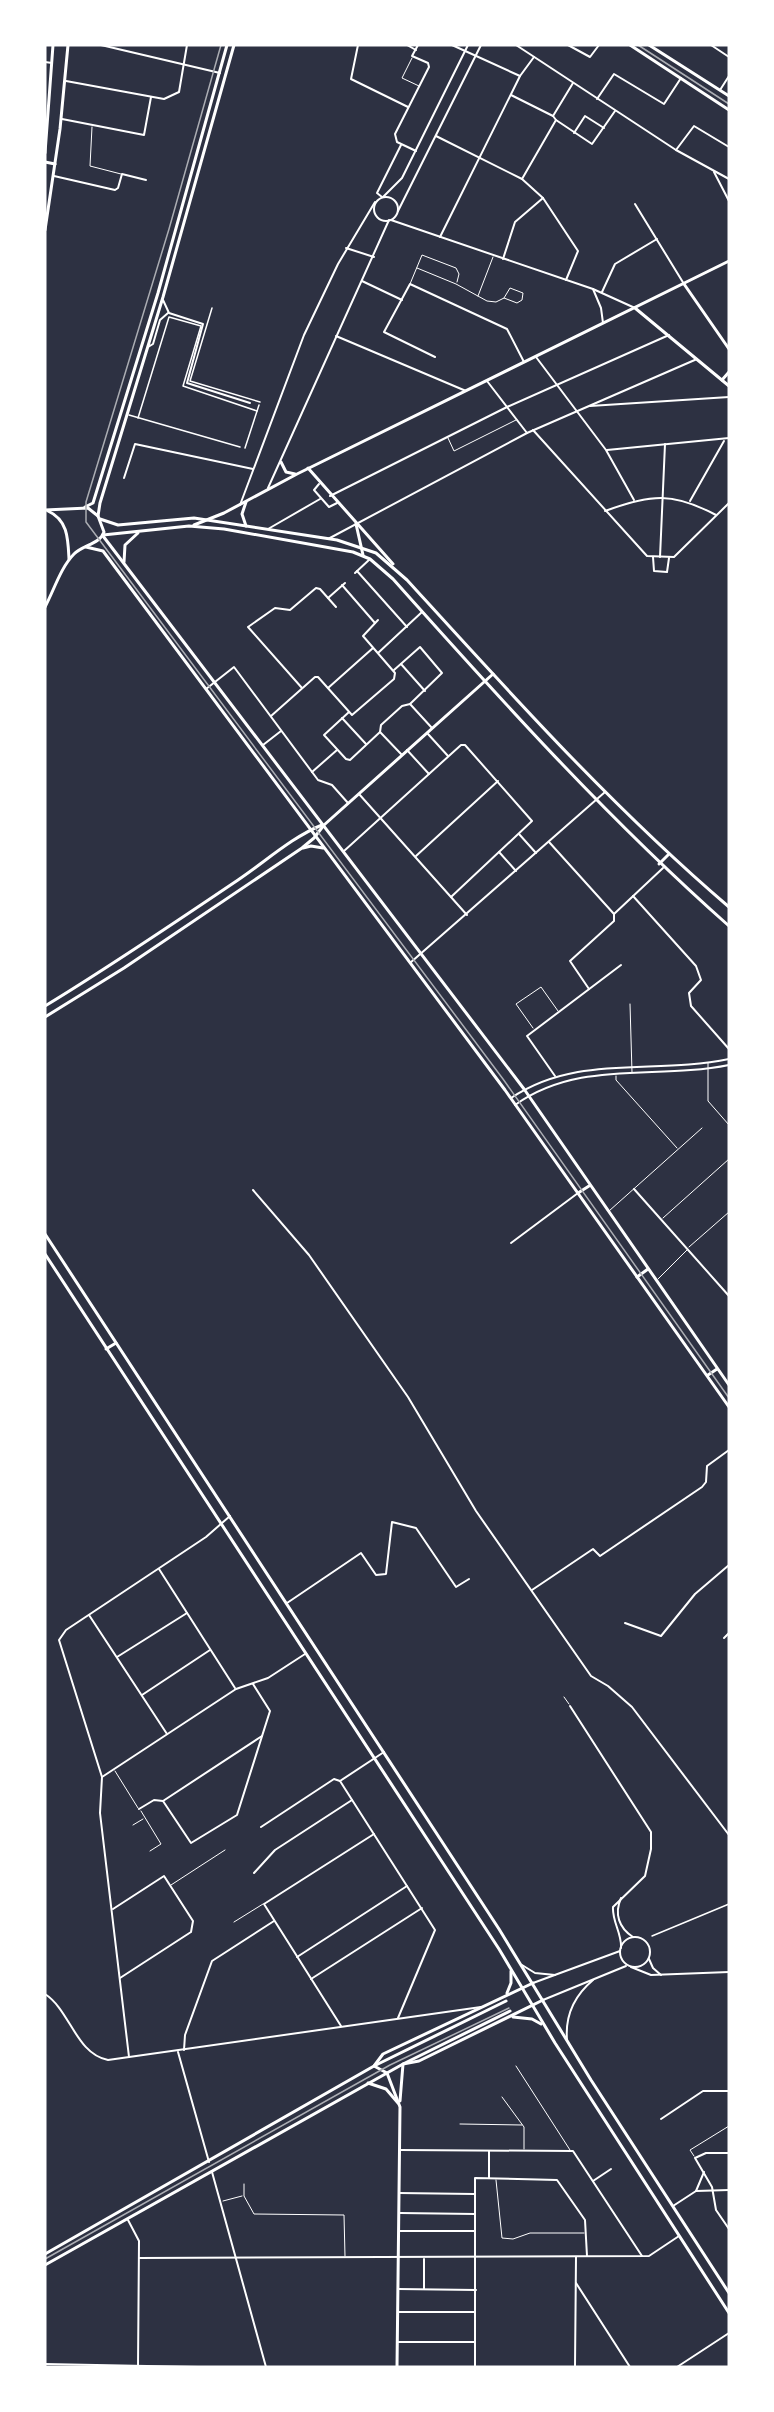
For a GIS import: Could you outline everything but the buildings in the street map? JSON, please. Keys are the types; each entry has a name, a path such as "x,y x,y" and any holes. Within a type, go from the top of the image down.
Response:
{"main road":[{"path":"45,153 47,101 53,45"},
{"path":"45,230 62,119 68,45"},
{"path":"45,510 85,507 94,500 168,256 227,45"},
{"path":"234,45 163,297 100,503 99,518 103,535 524,1089 729,1384"},
{"path":"630,45 729,110"},
{"path":"649,45 729,96"},
{"path":"220,73 226,74"},
{"path":"45,162 56,164"},
{"path":"168,256 174,258"},
{"path":"189,526 240,505 309,468 729,261"},
{"path":"684,284 729,349"},
{"path":"635,308 729,386"},
{"path":"722,380 729,372"},
{"path":"281,462 286,472 297,474"},
{"path":"309,468 320,484 406,580 604,792 668,855 729,907"},
{"path":"246,526 242,514 247,501"},
{"path":"85,507 99,518 118,525 190,518 208,519 328,538 363,547 384,558 406,580"},
{"path":"45,510 58,516 64,525 68,536 69,560"},
{"path":"356,522 363,547 363,556"},
{"path":"45,607 69,560 103,535 189,526 224,529 284,539 370,559 422,612 595,801 663,868 729,926"},
{"path":"124,562 125,545 140,532"},
{"path":"85,547 103,551 511,1098 729,1407"},
{"path":"430,621 437,614"},
{"path":"45,1017 132,963 302,848 348,803 493,674"},
{"path":"45,1006 100,973 311,830 324,825"},
{"path":"302,848 311,846 326,849"},
{"path":"659,864 668,855"},
{"path":"578,1194 589,1185"},
{"path":"45,1234 522,1965 567,2040 729,2293"},
{"path":"45,1254 511,1969 544,2026 729,2313"},
{"path":"637,1276 648,1269"},
{"path":"106,1349 116,1343"},
{"path":"708,1375 717,1368"},
{"path":"507,1994 511,1983 511,1969"},
{"path":"374,2066 383,2054 533,1983"},
{"path":"402,2064 418,2061 543,2000"},
{"path":"45,2254 374,2066 506,2001"},
{"path":"45,2265 416,2056 510,2011"},
{"path":"509,2018 532,2019 544,2026"},
{"path":"397,2367 402,2064"},
{"path":"374,2066 387,2073 400,2107"},
{"path":"368,2083 386,2089 400,2107"}],"street":[{"path":"101,45 220,73"},
{"path":"66,81 164,99 179,92 187,45"},
{"path":"358,45 351,79 408,107"},
{"path":"407,45 416,50"},
{"path":"416,151 397,142 395,134 429,65 412,56 418,45"},
{"path":"452,45 520,76"},
{"path":"240,505 304,335 346,248 375,202 400,180 468,45"},
{"path":"268,489 390,220 397,213 481,45"},
{"path":"516,45 676,150 729,179"},
{"path":"568,45 590,57 598,45"},
{"path":"711,45 729,57"},
{"path":"440,237 520,76 534,57"},
{"path":"45,62 52,63"},
{"path":"597,99 615,74 664,104 681,78"},
{"path":"720,90 729,76"},
{"path":"553,116 573,83"},
{"path":"511,94 553,116 555,120 592,144 615,111"},
{"path":"62,119 144,135 151,97"},
{"path":"574,133 585,117 604,128"},
{"path":"522,179 555,120"},
{"path":"676,150 694,126 729,147"},
{"path":"436,136 522,179 542,196 578,250 566,281"},
{"path":"400,223 394,200 377,193 401,144"},
{"path":"713,170 729,201"},
{"path":"54,176 115,190 119,186 122,174 146,180"},
{"path":"503,259 515,222 542,196"},
{"path":"375,202 373,210 376,217 400,223 602,292 635,308"},
{"path":"635,204 684,284"},
{"path":"602,292 615,264 657,239"},
{"path":"346,248 374,257"},
{"path":"362,281 402,300"},
{"path":"435,357 384,332 410,284 507,329 524,363"},
{"path":"593,289 601,308 603,324"},
{"path":"163,297 169,313"},
{"path":"188,388 212,308"},
{"path":"148,347 153,344 160,320 169,313"},
{"path":"169,313 203,324 187,383 250,403"},
{"path":"138,418 169,317 201,326 183,386 257,411"},
{"path":"330,495 507,407 669,335"},
{"path":"336,336 466,391"},
{"path":"197,339 202,340"},
{"path":"536,357 579,411 606,450 634,500"},
{"path":"328,538 533,430 697,359"},
{"path":"190,381 260,404 245,448"},
{"path":"488,381 527,433"},
{"path":"590,406 729,397"},
{"path":"127,414 240,447"},
{"path":"533,430 647,556 674,557 729,503"},
{"path":"606,450 729,438"},
{"path":"690,501 724,440"},
{"path":"124,478 134,444 253,469"},
{"path":"660,557 665,444"},
{"path":"320,484 314,490 320,499 329,507 337,503"},
{"path":"605,511 634,500 664,497 690,501 716,516"},
{"path":"267,529 320,499"},
{"path":"653,557 654,571 667,572 669,558"},
{"path":"370,559 356,572 407,627"},
{"path":"271,716 316,677 349,712 355,714 394,679 393,671 363,635 377,622 343,584 328,598"},
{"path":"302,688 248,627 275,609 290,610 316,588 336,607"},
{"path":"378,653 422,612"},
{"path":"349,712 324,735 348,760 380,732 381,725 402,706 410,704 442,675 435,663 420,647 393,671"},
{"path":"328,688 373,648"},
{"path":"401,664 425,691"},
{"path":"206,689 234,668 319,781 333,786 348,803"},
{"path":"410,704 432,728"},
{"path":"342,718 366,744"},
{"path":"263,745 282,731"},
{"path":"380,732 402,755"},
{"path":"427,733 448,756"},
{"path":"344,851 448,756 461,745 465,745 532,819 451,897"},
{"path":"312,772 337,750"},
{"path":"407,750 429,774"},
{"path":"415,856 498,781"},
{"path":"410,963 423,954 604,792"},
{"path":"359,793 467,915"},
{"path":"519,834 536,853"},
{"path":"549,842 614,914 615,921 570,962 589,989"},
{"path":"499,852 516,871"},
{"path":"614,914 663,868"},
{"path":"633,896 694,964 701,980 689,993 691,1006 729,1049"},
{"path":"555,1076 527,1038 534,1030 621,964"},
{"path":"511,1098 524,1089 555,1076 584,1069 708,1063 729,1059"},
{"path":"515,1105 528,1096 562,1081 616,1072 708,1069 729,1065"},
{"path":"634,1189 729,1296"},
{"path":"253,1190 312,1259 408,1397 476,1511 591,1676 608,1686 632,1707 729,1835"},
{"path":"511,1242 578,1194"},
{"path":"531,1591 593,1549 600,1556 702,1487 707,1466 729,1449"},
{"path":"129,2057 100,1813 102,1777 59,1646 63,1632 206,1538 230,1516"},
{"path":"287,1603 361,1553 376,1575 386,1574 392,1522 413,1525 456,1587 469,1579"},
{"path":"625,1623 659,1637 701,1588 729,1565"},
{"path":"159,1569 236,1689"},
{"path":"117,1657 187,1613"},
{"path":"89,1614 167,1734"},
{"path":"724,1638 729,1633"},
{"path":"141,1695 211,1650"},
{"path":"102,1777 236,1689 268,1678 305,1654"},
{"path":"164,1801 189,1842 193,1844 237,1815 270,1711 253,1684"},
{"path":"570,1706 651,1832 651,1849 645,1876 640,1884 623,1896 613,1910 622,1959 643,1974 729,1972"},
{"path":"139,1809 154,1800 164,1801 262,1737"},
{"path":"340,1781 384,1752"},
{"path":"261,1827 334,1779 340,1781 435,1930 398,2018"},
{"path":"254,1873 275,1850 352,1800"},
{"path":"341,2026 264,1904 374,1834"},
{"path":"112,1910 164,1876 193,1921 191,1932 120,1978"},
{"path":"297,1957 407,1886"},
{"path":"623,1896 618,1917 623,1929 633,1937 647,1942 652,1968 661,1975"},
{"path":"652,1936 729,1904"},
{"path":"311,1979 422,1908"},
{"path":"184,2050 185,2035 212,1961 274,1921"},
{"path":"533,1983 620,1949 626,1940 633,1937"},
{"path":"543,2000 629,1966 640,1966 649,1958"},
{"path":"522,1965 538,1974 558,1974"},
{"path":"567,2040 567,2021 571,2008 580,1992 595,1979"},
{"path":"45,1994 53,2000 95,2056 108,2060 481,2007"},
{"path":"178,2051 209,2162"},
{"path":"661,2119 703,2091 729,2091"},
{"path":"400,2150 570,2150 575,2153 642,2256"},
{"path":"489,2151 489,2178"},
{"path":"729,2153 706,2153 695,2158 714,2191 716,2210 729,2229"},
{"path":"593,2181 611,2169"},
{"path":"212,2172 266,2367"},
{"path":"696,2191 705,2172"},
{"path":"475,2367 475,2178 557,2180 585,2220 588,2233 587,2257"},
{"path":"672,2206 696,2191 729,2190"},
{"path":"399,2193 475,2194"},
{"path":"399,2214 475,2214"},
{"path":"128,2220 139,2239 138,2366"},
{"path":"399,2231 475,2231"},
{"path":"139,2258 642,2256 651,2255 679,2236"},
{"path":"575,2367 576,2257"},
{"path":"424,2258 424,2289"},
{"path":"576,2283 630,2367"},
{"path":"398,2289 476,2290"},
{"path":"398,2312 476,2312"},
{"path":"677,2367 729,2333"},
{"path":"398,2342 475,2342"},
{"path":"45,2364 55,2366 198,2367"}],"lane":[{"path":"412,56 402,78 419,86"},
{"path":"92,125 90,166 122,174"},
{"path":"410,284 422,255 456,268 459,274 456,284"},
{"path":"477,296 494,255"},
{"path":"417,268 492,302 504,298 517,303 522,300 523,292 510,288 504,298"},
{"path":"447,436 454,451 516,419"},
{"path":"534,1030 516,1004 541,987 559,1012"},
{"path":"630,1004 632,1072"},
{"path":"708,1063 708,1101 729,1125"},
{"path":"615,1066 616,1080 678,1150"},
{"path":"608,1212 702,1128"},
{"path":"661,1220 729,1159"},
{"path":"656,1281 687,1249 729,1212"},
{"path":"564,1697 570,1706"},
{"path":"114,1769 161,1844 150,1851"},
{"path":"133,1825 144,1818"},
{"path":"170,1885 225,1850"},
{"path":"234,1922 264,1904"},
{"path":"516,2066 570,2150"},
{"path":"502,2097 522,2125 524,2151"},
{"path":"460,2124 522,2125"},
{"path":"695,2158 690,2150 729,2126"},
{"path":"496,2178 496,2199 502,2238 513,2238 530,2233 588,2233"},
{"path":"244,2184 244,2196 254,2214 344,2215 345,2258"},
{"path":"220,2202 244,2196"}],"tram line":[{"path":"221,45 169,229 86,502 86,522 503,1079 729,1398"},
{"path":"638,45 729,104"},
{"path":"45,2259 390,2065 509,2008"}]}
